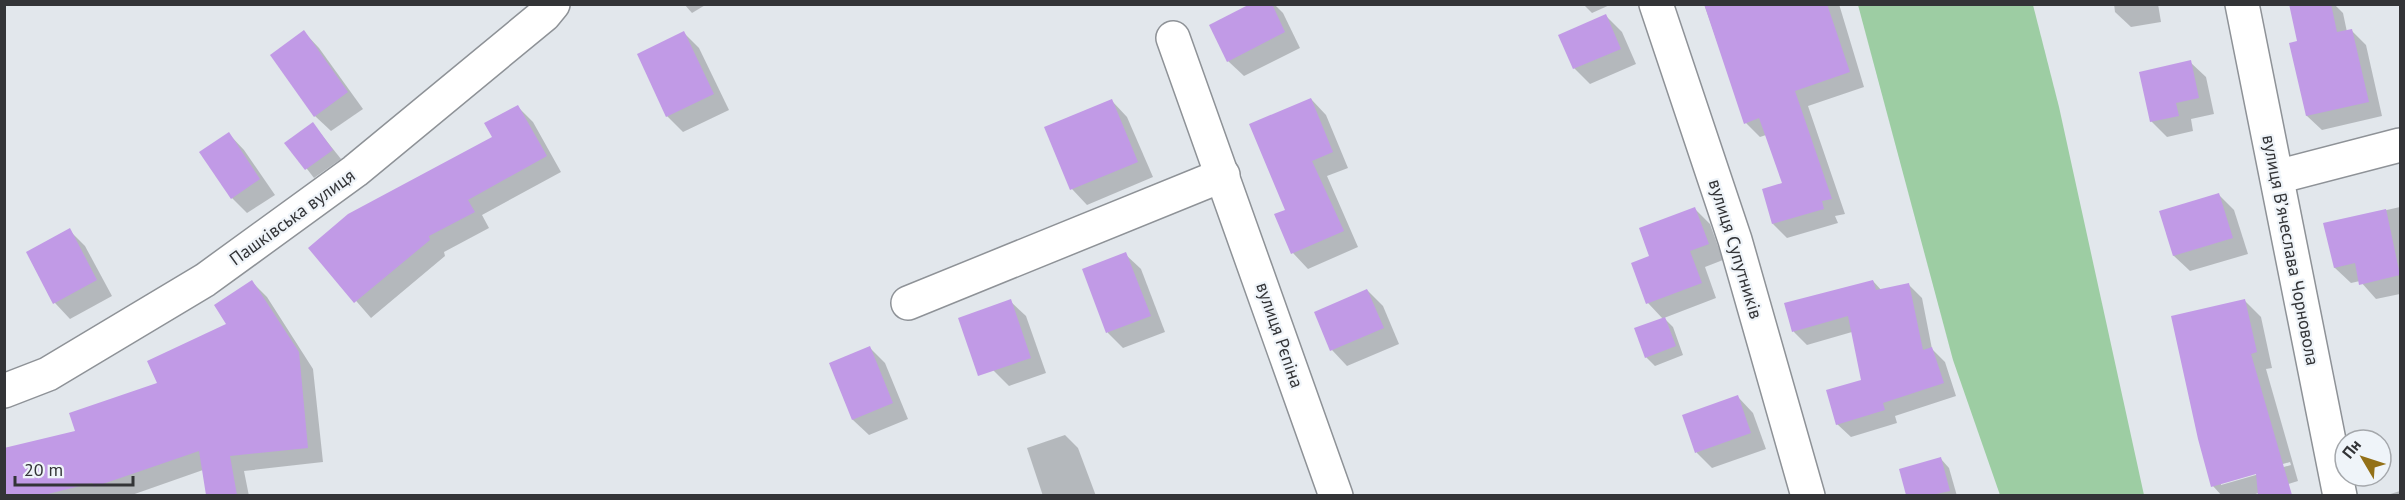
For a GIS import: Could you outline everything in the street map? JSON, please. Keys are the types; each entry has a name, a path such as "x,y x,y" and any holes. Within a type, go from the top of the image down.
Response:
{"street":[{"name":"Пашківська вулиця","path":"4,391 48,374 205,280 355,171 544,15 553,4"},
{"name":"вулиця Супутників","path":"1656,4 1735,240 1808,495"},
{"name":"вулиця Вʼячеслава Чорновола","path":"2242,4 2340,495"},
{"name":"вулиця Рєпіна","path":"1173,38 1336,495"},
{"path":"2277,177 2400,145"},
{"path":"908,303 1223,175"}],"green space":[{"path":"1858,5 2033,5 2059,107 2144,495 2000,495 1953,360"}],"building":[{"path":"1250,4 1272,4 1285,32 1227,62 1209,25"},
{"path":"1704,4 1827,4 1850,72 1795,91 1832,199 1822,201 1824,209 1772,224 1762,189 1782,183 1759,118 1744,124"},
{"path":"2289,4 2331,4 2337,32 2352,29 2369,102 2306,116 2289,43 2297,41"},
{"path":"1606,14 1621,49 1573,69 1558,35"},
{"path":"304,30 348,92 314,117 270,55"},
{"path":"684,31 714,94 666,117 637,54"},
{"path":"2191,60 2199,98 2176,103 2179,116 2150,122 2139,72"},
{"path":"1311,98 1333,152 1312,161 1344,231 1291,254 1274,214 1285,210 1249,124"},
{"path":"1112,99 1138,162 1070,190 1044,127"},
{"path":"518,105 547,156 468,200 475,212 429,236 430,240 354,303 308,248 348,214 492,137 484,123"},
{"path":"313,122 333,150 305,170 284,143"},
{"path":"229,132 260,179 231,199 199,152"},
{"path":"2219,193 2233,238 2173,256 2159,211"},
{"path":"1695,207 1709,244 1690,251 1702,283 1646,304 1631,263 1649,256 1639,228"},
{"path":"2386,209 2400,275 2359,285 2355,263 2334,268 2323,223"},
{"path":"70,228 97,280 53,304 26,252"},
{"path":"1126,252 1151,316 1106,333 1082,269"},
{"path":"252,280 299,352 308,448 230,456 237,495 206,495 199,451 94,487 92,483 44,495 4,495 4,448 75,431 69,413 157,383 147,361 226,324 214,305"},
{"path":"1873,280 1876,290 1909,283 1923,350 1932,347 1944,383 1883,403 1885,410 1836,425 1826,390 1861,380 1848,316 1792,332 1784,303"},
{"path":"1367,289 1384,328 1330,351 1314,312"},
{"path":"1011,299 1031,358 978,376 958,318"},
{"path":"2245,299 2257,352 2251,354 2292,495 2258,495 2256,474 2211,487 2198,439 2171,316"},
{"path":"1665,317 1676,346 1645,358 1634,328"},
{"path":"870,346 893,403 852,420 829,363"},
{"path":"1738,395 1751,433 1695,453 1682,415"},
{"path":"1941,457 1950,491 1932,495 1906,495 1899,469"}]}
